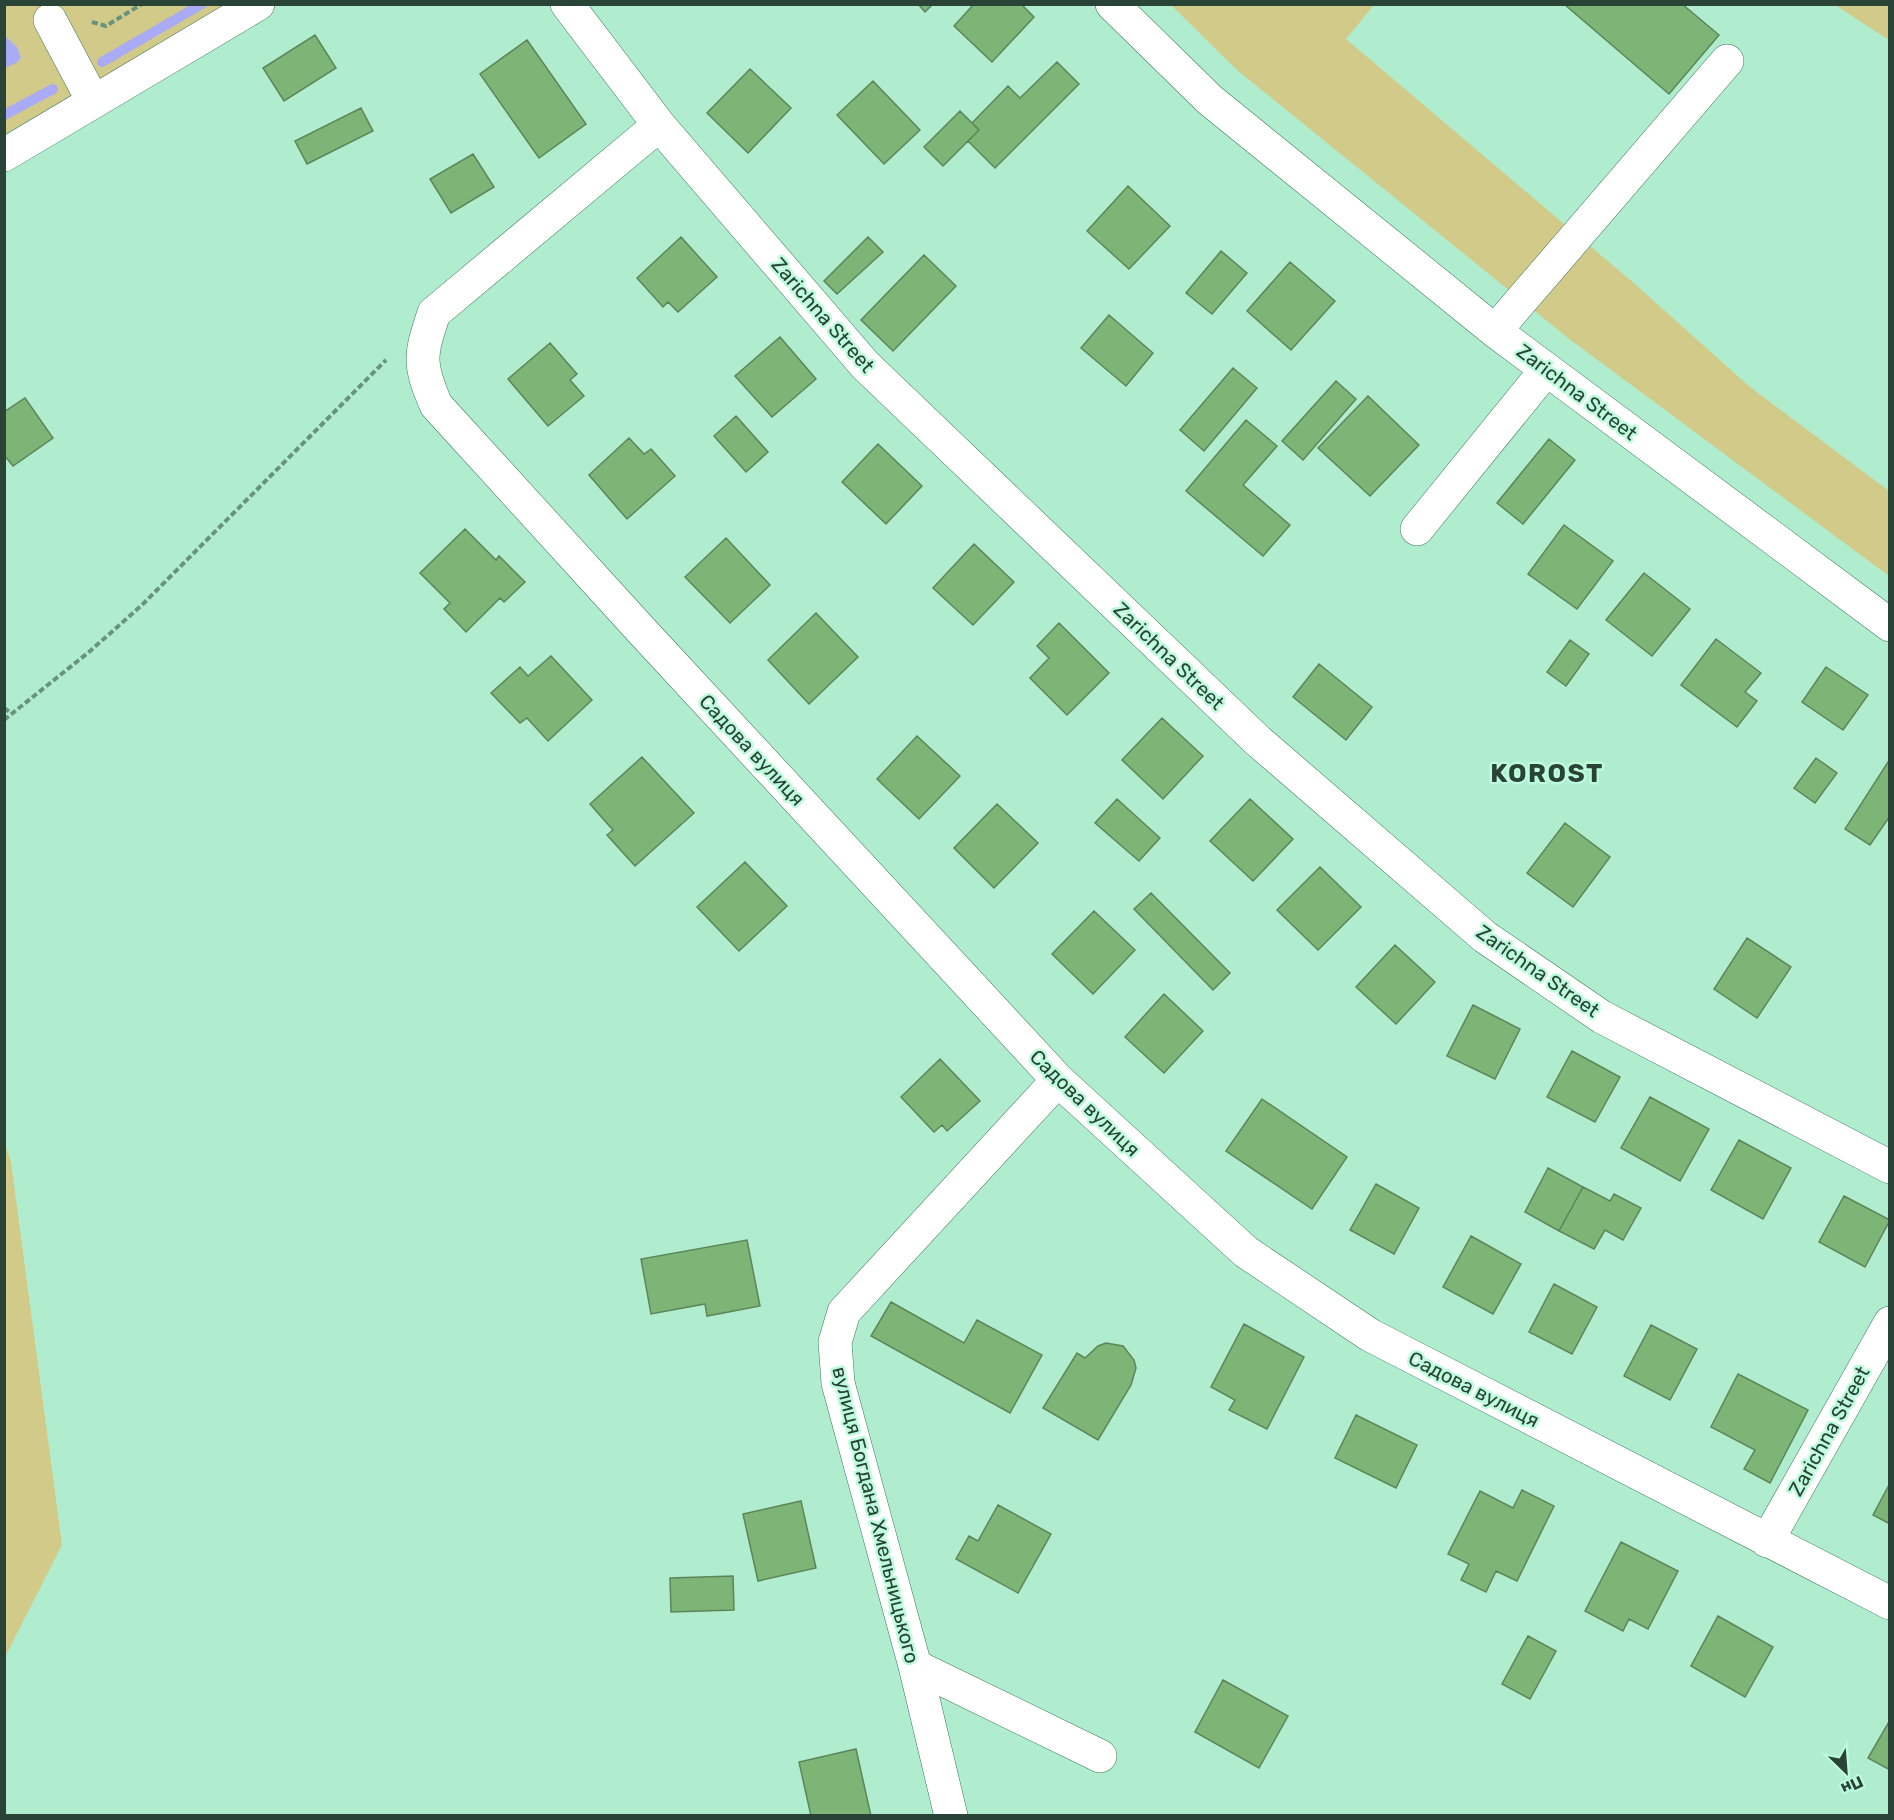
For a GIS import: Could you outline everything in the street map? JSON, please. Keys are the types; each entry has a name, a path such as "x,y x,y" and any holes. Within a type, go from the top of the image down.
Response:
{"street":[{"path":"4,155 258,4"},
{"name":"Zarichna Street","path":"567,4 659,125 865,365 1257,740 1485,937 1602,1017 1890,1167"},
{"name":"Zarichna Street","path":"1112,4 1210,100 1495,331 1890,625"},
{"path":"50,20 93,102"},
{"path":"1495,331 1727,61"},
{"name":"Садова вулиця","path":"659,125 434,313 422,348 423,374 436,405 1058,1080 1246,1252 1370,1335 1890,1603"},
{"path":"1418,529 1546,370"},
{"name":"вулиця Богдана Хмельницького","path":"951,1815 915,1666 838,1383 835,1342 844,1312 1058,1080"},
{"name":"Zarichna Street","path":"1767,1541 1890,1323"},
{"path":"915,1666 1100,1756"}],"path":[{"path":"4,720 89,652 142,605 392,354"},
{"path":"4,708 11,713"}],"shaded area":[{"path":"5,5 230,5 5,134"},
{"path":"1171,5 1374,5 1346,39 1636,285 1750,387 1889,491 1889,576 1568,338 1237,70"},
{"path":"1835,5 1889,5 1889,40"},
{"path":"5,1144 11,1162 62,1545 5,1657"}],"water":[{"path":"5,36 17,47 21,57 18,62 5,68"}],"building":[{"path":"918,4 933,4 925,12"},
{"path":"974,4 1021,4 1034,17 992,62 954,26"},
{"path":"1564,4 1682,4 1719,35 1669,94"},
{"path":"315,35 336,68 284,101 263,68"},
{"path":"527,40 586,124 539,158 480,74"},
{"path":"1057,62 1079,84 995,168 968,141 979,130 972,123 1008,86 1020,98"},
{"path":"750,69 791,108 748,153 707,113"},
{"path":"873,81 920,130 884,164 837,115"},
{"path":"361,108 373,131 307,164 295,141"},
{"path":"960,111 979,130 943,166 924,147"},
{"path":"473,154 494,187 451,213 430,179"},
{"path":"1128,186 1170,226 1129,269 1087,231"},
{"path":"681,237 717,277 678,312 668,302 663,307 637,278"},
{"path":"868,237 883,252 837,294 824,281"},
{"path":"1221,251 1247,273 1212,314 1186,293"},
{"path":"924,255 956,286 893,351 861,320"},
{"path":"1290,262 1335,301 1291,350 1247,311"},
{"path":"1109,315 1153,353 1126,386 1081,348"},
{"path":"780,337 816,379 772,417 735,376"},
{"path":"550,343 577,374 570,380 584,396 548,426 508,379"},
{"path":"1233,368 1257,388 1204,451 1180,430"},
{"path":"1336,381 1356,399 1303,460 1282,441"},
{"path":"1368,396 1419,445 1370,496 1318,448"},
{"path":"25,398 53,438 13,466 4,455 4,412"},
{"path":"736,416 768,452 746,472 714,436"},
{"path":"1246,420 1277,446 1243,485 1290,525 1263,556 1186,491"},
{"path":"629,438 644,454 651,449 675,476 627,519 589,475"},
{"path":"1549,439 1575,460 1523,524 1497,503"},
{"path":"878,444 922,486 886,524 842,482"},
{"path":"1564,525 1613,561 1577,609 1528,574"},
{"path":"465,529 496,560 499,556 525,582 504,602 500,598 466,632 444,609 450,603 420,573"},
{"path":"726,538 770,585 730,623 685,577"},
{"path":"974,544 1014,582 973,625 933,588"},
{"path":"1644,573 1690,609 1652,656 1606,620"},
{"path":"816,613 858,657 809,704 768,660"},
{"path":"1059,623 1109,673 1067,715 1030,678 1049,658 1037,646"},
{"path":"1716,639 1761,673 1745,692 1757,701 1737,727 1681,685"},
{"path":"1570,640 1589,654 1566,686 1547,672"},
{"path":"551,656 592,700 548,741 527,718 520,723 491,693 520,667 528,676"},
{"path":"1319,664 1372,707 1346,740 1293,697"},
{"path":"1826,667 1868,695 1843,730 1802,702"},
{"path":"1162,718 1203,756 1163,799 1122,760"},
{"path":"917,736 960,776 919,819 877,779"},
{"path":"642,757 694,813 635,866 607,835 613,830 590,804"},
{"path":"1816,758 1837,773 1815,803 1794,788"},
{"path":"1890,759 1890,816 1870,845 1845,829"},
{"path":"1117,799 1160,838 1139,861 1095,823"},
{"path":"1250,799 1293,839 1253,881 1210,841"},
{"path":"997,804 1038,843 994,888 954,848"},
{"path":"1565,823 1610,857 1573,907 1527,873"},
{"path":"745,862 787,906 739,951 697,907"},
{"path":"1320,867 1361,907 1318,950 1277,910"},
{"path":"1151,893 1230,973 1213,990 1134,909"},
{"path":"1094,911 1135,950 1093,994 1052,954"},
{"path":"1747,938 1791,967 1757,1018 1714,989"},
{"path":"1395,945 1435,982 1396,1024 1356,987"},
{"path":"1164,994 1203,1031 1164,1073 1125,1037"},
{"path":"1473,1005 1520,1029 1495,1079 1447,1056"},
{"path":"1572,1051 1620,1077 1595,1122 1547,1097"},
{"path":"940,1059 980,1101 947,1131 942,1125 934,1132 901,1097"},
{"path":"1650,1097 1709,1129 1680,1181 1621,1148"},
{"path":"1262,1099 1347,1157 1312,1209 1226,1151"},
{"path":"1739,1140 1791,1168 1763,1219 1711,1190"},
{"path":"1548,1168 1583,1187 1559,1231 1525,1212"},
{"path":"1376,1184 1419,1208 1394,1254 1350,1230"},
{"path":"1583,1187 1610,1201 1614,1194 1641,1208 1623,1240 1605,1230 1594,1249 1559,1231"},
{"path":"1844,1196 1890,1220 1865,1267 1819,1242"},
{"path":"1471,1236 1521,1264 1493,1314 1443,1287"},
{"path":"747,1240 760,1306 707,1316 705,1304 651,1314 641,1259"},
{"path":"1554,1284 1597,1307 1572,1354 1529,1332"},
{"path":"891,1302 964,1343 977,1320 1042,1355 1010,1413 871,1336"},
{"path":"1244,1324 1304,1357 1267,1429 1229,1410 1235,1400 1211,1387"},
{"path":"1651,1325 1697,1349 1670,1400 1624,1376"},
{"path":"1106,1343 1123,1346 1134,1360 1136,1368 1131,1385 1098,1440 1043,1408 1077,1353 1085,1358 1098,1346"},
{"path":"1738,1374 1808,1410 1770,1483 1744,1469 1755,1450 1711,1427"},
{"path":"1356,1415 1417,1445 1396,1488 1335,1458"},
{"path":"1890,1483 1890,1524 1873,1515"},
{"path":"1522,1490 1554,1506 1517,1581 1496,1571 1486,1592 1461,1580 1469,1564 1448,1554 1480,1491 1513,1508"},
{"path":"801,1501 816,1568 758,1581 743,1514"},
{"path":"998,1505 1051,1534 1018,1593 956,1559 969,1536 978,1541"},
{"path":"1621,1542 1678,1571 1648,1629 1629,1619 1623,1631 1585,1611"},
{"path":"733,1576 734,1610 671,1612 670,1578"},
{"path":"1718,1616 1773,1647 1745,1697 1691,1666"},
{"path":"1528,1636 1556,1651 1530,1699 1502,1684"},
{"path":"1223,1680 1288,1716 1259,1768 1195,1732"},
{"path":"1890,1720 1890,1770 1868,1758"},
{"path":"856,1749 871,1816 811,1816 799,1762"}],"waterway":[{"path":"102,62 202,4"},
{"path":"4,115 53,89"}],"district":[{"name":"KOROST","path":"1547,773"}]}
